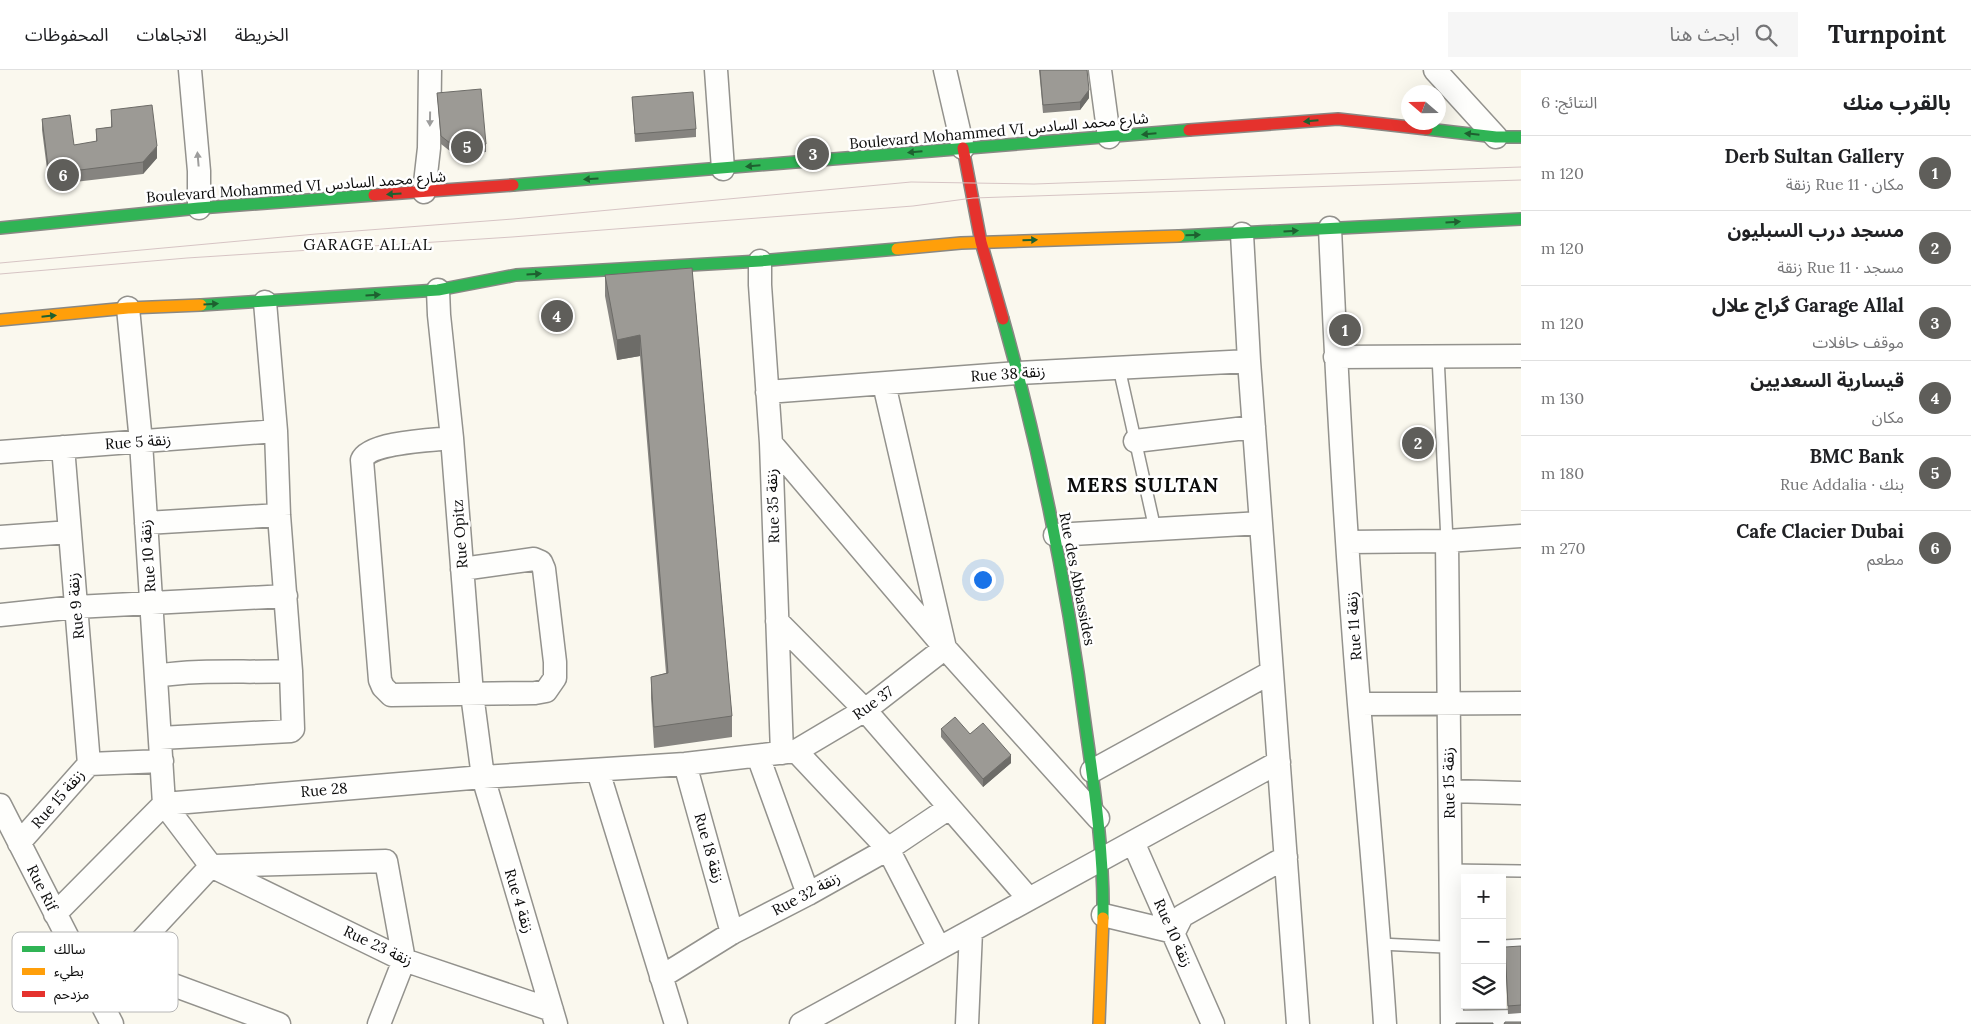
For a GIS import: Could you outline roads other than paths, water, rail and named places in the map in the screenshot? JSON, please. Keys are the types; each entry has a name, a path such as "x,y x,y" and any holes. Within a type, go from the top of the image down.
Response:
{"main road":[{"name":"Boulevard Mohammed VI شارع محمد السادس","path":"0,228 199,208 723,169 1338,119 1496,137 1521,137"},
{"name":"Rue des Abbassides","path":"963,148 981,242 1018,373 1055,534 1076,652 1098,818 1101,860 1103,915 1099,1024"},
{"path":"0,320 128,308 265,302 438,290 516,275 760,260 981,242 1242,234 1521,219"}],"street":[{"path":"190,70 199,171 199,208"},
{"path":"424,192 429,148 430,70"},
{"path":"716,70 723,169"},
{"path":"945,70 963,148"},
{"path":"1100,70 1109,137"},
{"path":"1435,70 1496,137"},
{"name":"Rue 11 زنقة","path":"1330,228 1335,357 1359,704 1385,1024"},
{"path":"1242,234 1249,361 1298,1024"},
{"name":"Rue 35 زنقة","path":"760,260 771,443 777,621 789,752"},
{"name":"Rue Opitz","path":"438,290 452,438 472,694 483,777"},
{"path":"160,738 291,732 294,726 279,514 276,431 265,302"},
{"name":"Rue 10 زنقة","path":"128,308 141,442 164,804"},
{"path":"1335,357 1521,356"},
{"name":"Rue 38 زنقة","path":"767,392 1018,373 1249,361"},
{"path":"884,384 945,648"},
{"path":"1135,441 1254,426"},
{"name":"Rue 5 زنقة","path":"0,452 276,431"},
{"path":"452,438 385,446 368,452 362,460 382,687 392,695 536,693 546,691 555,678 555,662 544,568 541,562 534,558 462,569"},
{"path":"771,443 945,648 1098,818"},
{"name":"Rue 9 زنقة","path":"63,447 89,764"},
{"path":"146,523 279,514"},
{"path":"1055,534 1261,523"},
{"path":"0,537 70,532"},
{"path":"1348,542 1448,542 1521,536"},
{"name":"Rue 15 زنقة","path":"1448,542 1450,870 1458,948 1452,1023"},
{"path":"0,615 76,607 286,596"},
{"path":"777,621 865,710 1029,899"},
{"name":"Rue 37","path":"789,752 865,710 945,648"},
{"path":"156,676 176,673 291,671"},
{"path":"1092,771 1272,672"},
{"path":"1359,704 1521,703"},
{"path":"789,752 888,849 939,948"},
{"name":"Rue 28","path":"164,804 483,777 685,764 789,752"},
{"path":"758,756 808,894"},
{"name":"Rue 15 زنقة","path":"19,843 89,764 162,761"},
{"path":"801,1024 1279,762"},
{"name":"Rue 18 زنقة","path":"685,764 732,933"},
{"path":"598,771 676,1024"},
{"name":"Rue 4 زنقة","path":"483,777 554,1017"},
{"path":"1450,791 1521,793"},
{"path":"55,914 164,804 211,866"},
{"name":"Rue Rif","path":"0,805 64,932"},
{"name":"Rue 32 زنقة","path":"661,977 732,933 808,894 888,849 950,808"},
{"name":"Rue 10 زنقة","path":"1133,842 1213,1024"},
{"path":"1103,915 1174,932 1182,916 1286,858"},
{"path":"150,932 211,866 386,861 404,960 379,1024"},
{"name":"Rue 23 زنقة","path":"211,866 404,960 554,1017"},
{"path":"967,1024 971,931"},
{"path":"178,987 279,1024"},
{"name":"Rue Rif","path":"106,1012 112,1024"},
{"path":"1452,1023 1521,1020"}],"lane":[{"path":"1438,356 1448,542"},
{"path":"1119,368 1155,529"},
{"path":"1450,870 1521,871"},
{"path":"1380,944 1458,948"},
{"path":"1506,946 1521,945"}],"tram line":[{"path":"0,263 316,234 513,219 911,182 1034,184 1521,167"},
{"path":"0,274 187,258 512,237 913,206 973,198 1521,180"}],"place":[{"name":"BMC Bank","path":"467,147"},
{"name":"Garage Allal گراج علال","path":"813,154"},
{"name":"Cafe Clacier Dubai","path":"63,175"},
{"name":"قيسارية السعديين","path":"557,316"},
{"name":"Derb Sultan Gallery","path":"1345,330"},
{"name":"مسجد درب السبليون","path":"1418,443"}],"district":[{"name":"GARAGE ALLAL","path":"368,244"},
{"name":"MERS SULTAN","path":"1143,485"}]}
